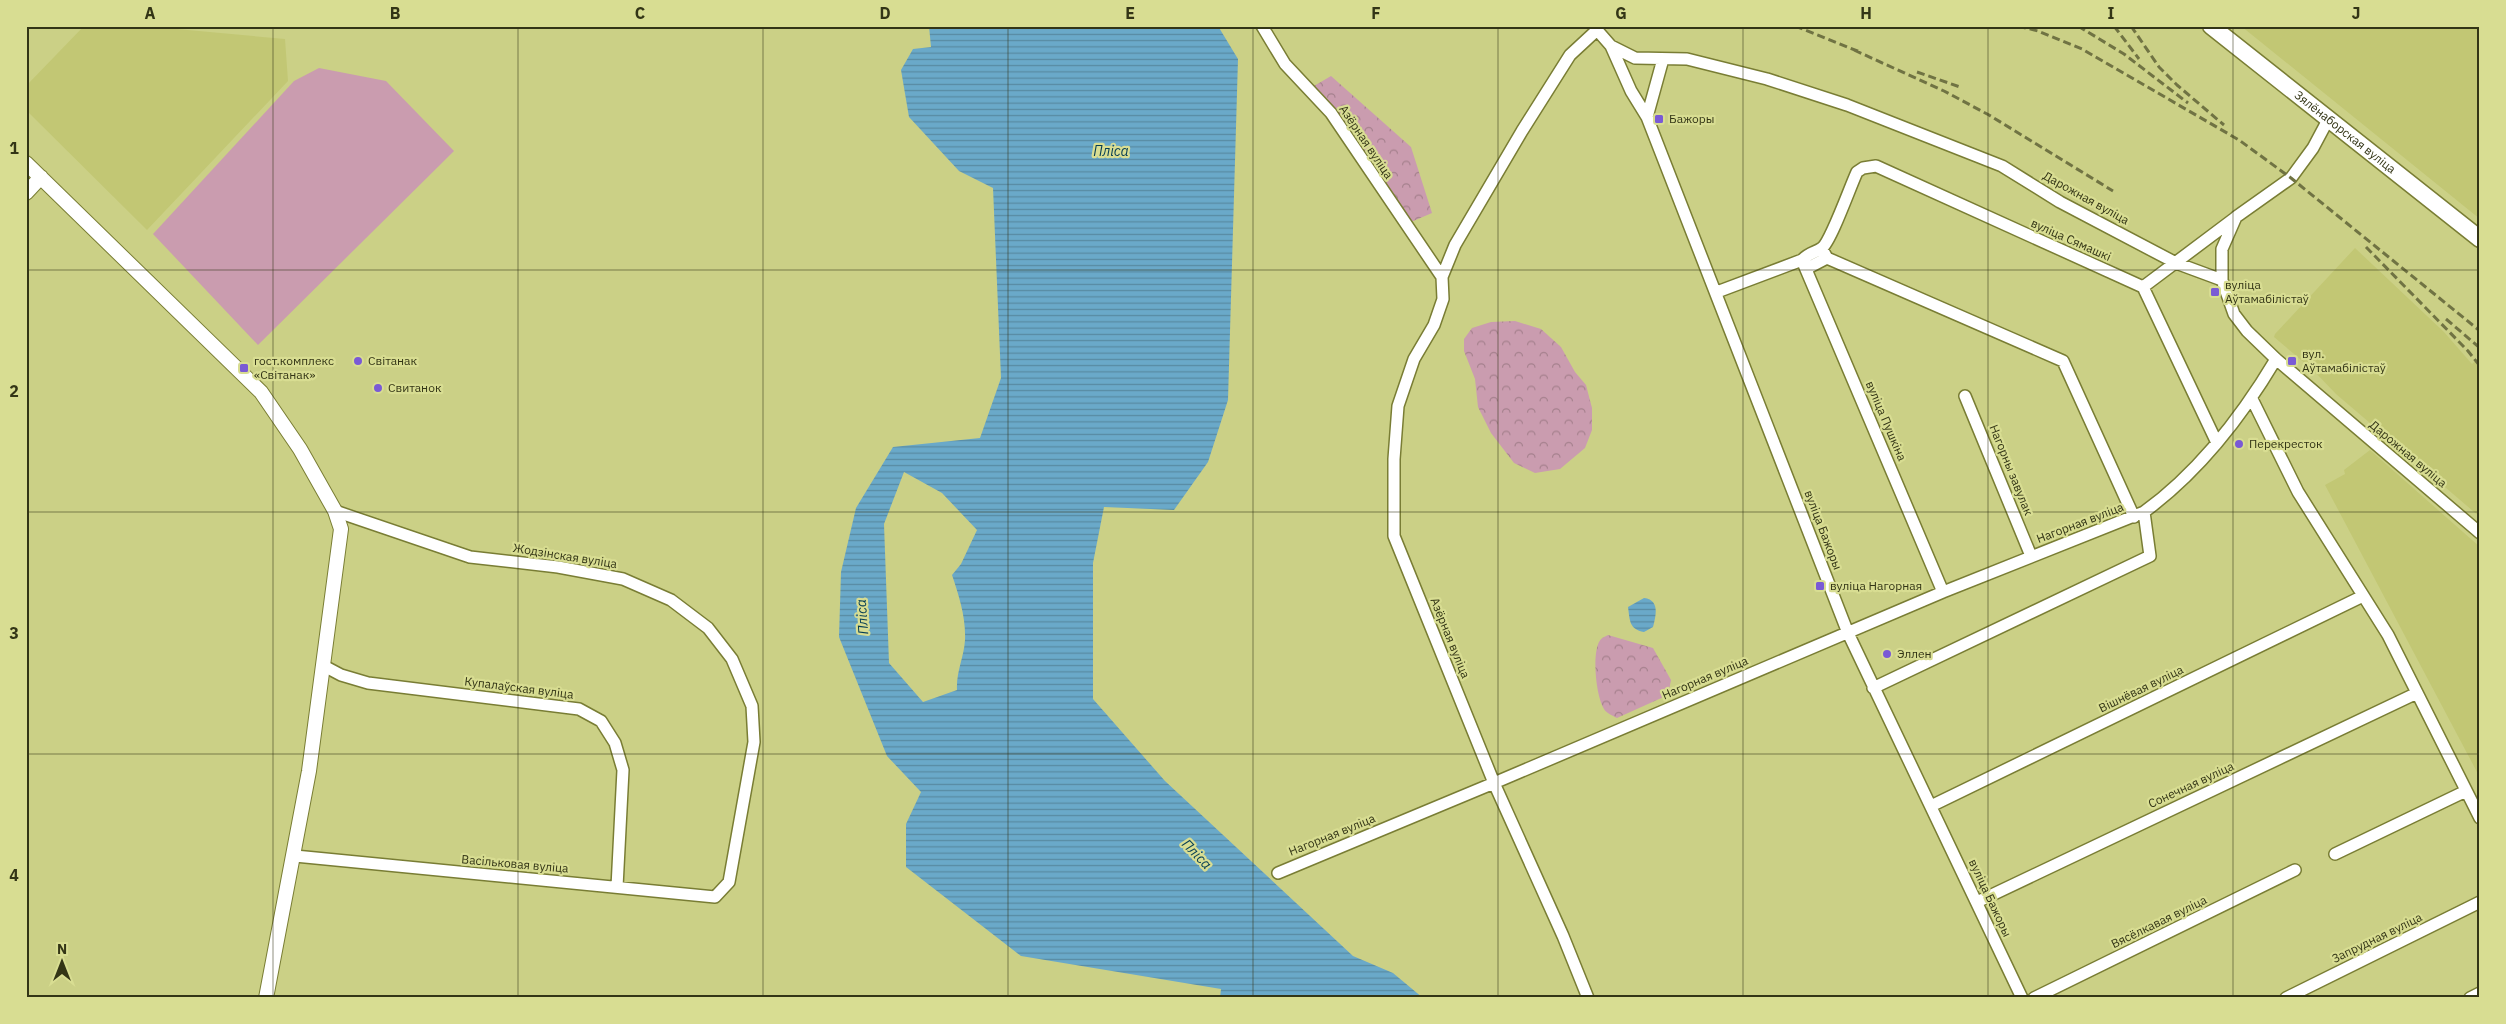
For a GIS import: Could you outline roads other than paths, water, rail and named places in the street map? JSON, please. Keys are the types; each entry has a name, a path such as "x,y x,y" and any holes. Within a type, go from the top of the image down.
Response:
{"main road":[{"name":"Зялёнаборская вуліца","path":"2211,26 2480,239"}],"street":[{"name":"Азёрная вуліца","path":"1262,26 1285,64 1331,113 1442,277"},
{"name":"Азёрная вуліца","path":"1588,998 1563,936 1494,784 1394,536 1395,425 1398,406 1414,359 1434,325 1443,299 1442,277 1456,245 1522,131 1570,55 1598,28"},
{"name":"Дарожная вуліца","path":"1598,28 1611,46 1635,58 1687,59 1767,79 1814,93 2002,166 2060,202 2176,263 2222,280 2234,314 2247,331 2276,359 2480,532"},
{"name":"вуліца Бажоры","path":"1611,46 1631,91 1647,117 1717,292 1848,633 2022,998"},
{"path":"1647,117 1663,59"},
{"path":"2217,443 2143,288 2236,217 2291,178 2313,148 2329,118"},
{"path":"26,162 261,392 300,449 335,511 341,529 309,772 266,998"},
{"name":"вуліца Сямашкі","path":"1824,253 1857,172 1863,168 1876,166 2143,288"},
{"path":"26,193 41,177"},
{"path":"2222,280 2222,248 2236,217"},
{"path":"1717,292 1804,265 1824,253 2063,360 2139,514 2150,556 1873,688"},
{"name":"вуліца Пушкіна","path":"1804,265 1943,592"},
{"name":"Нагорная вуліца","path":"1278,872 1494,784 1943,592 2139,514 2165,497 2217,443 2252,399 2276,359"},
{"name":"Нагорны завулак","path":"1965,396 2031,556"},
{"path":"2252,399 2298,492 2388,635 2466,791 2476,801 2480,818"},
{"name":"Жодзінская вуліца","path":"335,511 470,557 558,566 623,579 671,600 708,628 732,659 752,706 754,742 729,882 715,897"},
{"name":"Вішнёвая вуліца","path":"1931,806 2363,596"},
{"name":"Купалаўская вуліца","path":"324,666 341,675 368,683 579,709 601,720 615,743 623,770 617,887"},
{"name":"Сонечная вуліца","path":"1976,902 2417,693"},
{"path":"2335,854 2466,791"},
{"name":"Васільковая вуліца","path":"294,856 715,897"},
{"name":"Вясёлкавая вуліца","path":"2034,998 2295,870"},
{"name":"Запрудная вуліца","path":"2286,998 2480,902"},
{"path":"2470,998 2480,993"}],"water":[{"name":"Пліса","path":"929,26 1218,26 1238,59 1228,400 1208,462 1174,510 1104,507 1093,563 1093,699 1165,781 1353,956 1393,973 1423,998 1220,998 1221,989 1021,956 906,867 906,824 921,792 887,756 839,637 841,572 856,508 893,447 980,438 1001,378 993,188 959,171 909,117 901,70 913,49 931,47","holes":["904,472 942,493 977,530 961,564 952,575 962,607 965,631 957,690 923,702 889,663 884,524"]},
{"path":"1644,598 1653,602 1656,613 1653,627 1644,632 1635,629 1631,624 1628,607"}],"railway":[{"path":"1795,26 1860,52"},
{"path":"2018,26 2038,31 2082,49 2239,140 2291,178 2480,331"},
{"path":"2078,26 2124,54 2188,103"},
{"path":"2114,26 2139,59"},
{"path":"2131,26 2159,67 2224,125"},
{"path":"1854,50 1944,91 1989,115 2113,191"},
{"path":"1917,72 1960,87"},
{"path":"2366,247 2468,351 2480,366"},
{"path":"2446,319 2480,348"}],"place":[{"name":"Бажоры","path":"1659,119"},
{"name":"вуліца Аўтамабілістаў","path":"2215,292"},
{"name":"Світанак","path":"358,361"},
{"name":"вул. Аўтамабілістаў","path":"2292,361"},
{"name":"гост.комплекс «Світанак»","path":"244,368"},
{"name":"Свитанок","path":"378,388"},
{"name":"Перекресток","path":"2239,444"},
{"name":"вуліца Нагорная","path":"1820,586"},
{"name":"Эллен","path":"1887,654"}]}
